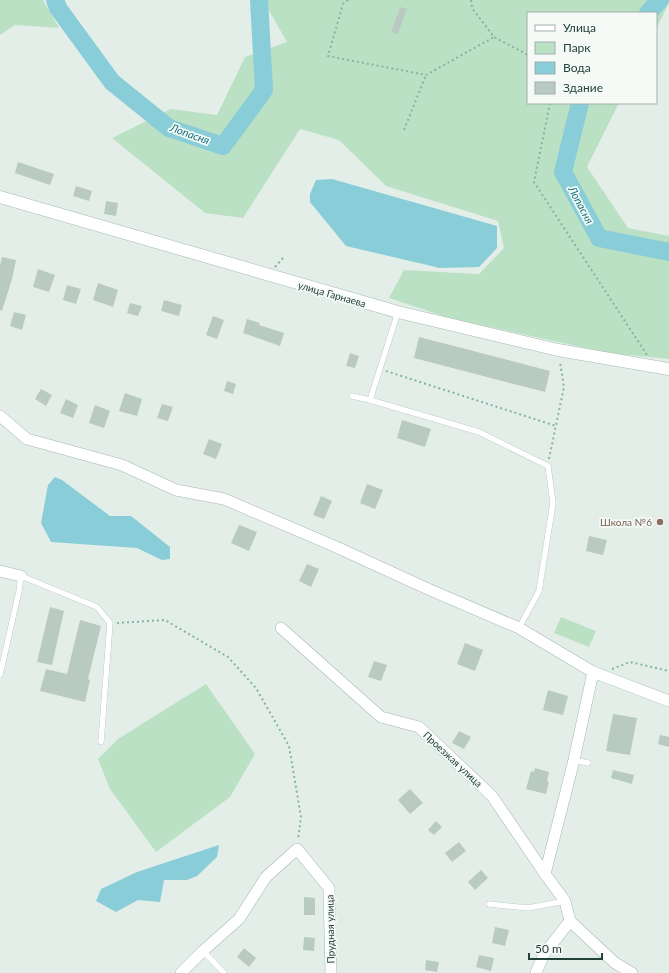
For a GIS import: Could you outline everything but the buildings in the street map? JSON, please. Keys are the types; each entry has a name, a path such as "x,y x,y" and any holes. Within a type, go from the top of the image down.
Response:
{"street":[{"name":"улица Гарнаева","path":"0,197 398,312 558,350 669,369"},
{"path":"0,416 27,438 122,465 176,490 224,499 519,628 593,672 669,701"},
{"path":"0,571 21,576"},
{"name":"Проезжая улица","path":"281,628 380,717 419,727 492,796 565,901"},
{"path":"546,874 574,760 593,672"},
{"path":"181,973 238,919 266,877 297,849"},
{"name":"Прудная улица","path":"297,849 329,888 331,973"},
{"path":"565,901 570,922 615,963 632,973"},
{"path":"536,973 544,954 570,922"}],"lane":[{"path":"370,400 398,312"},
{"path":"352,396 479,432 548,466 553,503 539,591 519,628"},
{"path":"0,675 3,650 19,591 21,576 97,607 110,623 101,742"},
{"path":"574,760 588,763"},
{"path":"489,904 528,908 565,901"},
{"path":"203,951 224,973"}],"path":[{"path":"348,0 343,4 328,56 426,75"},
{"path":"471,0 472,8 494,36 527,54"},
{"path":"404,130 426,75 494,36"},
{"path":"550,104 534,182 654,366"},
{"path":"548,466 564,387 558,350"},
{"path":"380,369 556,426"},
{"path":"110,623 164,620 228,657 256,688 289,746 301,817 297,849"},
{"path":"607,670 630,662 669,671"}],"green space":[{"path":"0,0 43,0 59,28 15,25 0,35"},
{"path":"263,0 669,0 669,3 657,27 657,12 527,12 527,104 618,104 587,167 628,228 669,236 669,359 609,353 449,318 389,298 404,270 479,274 504,248 498,221 386,186 339,140 300,129 243,218 205,213 112,138 171,109 217,115 245,57 287,42"},
{"path":"561,617 596,631 589,647 554,633"},
{"path":"206,684 255,754 230,797 156,852 110,789 98,759 118,739"}],"water":[{"path":"332,179 497,226 497,248 479,267 440,268 346,246 310,202 310,194 316,180"},
{"path":"55,477 62,480 110,516 131,516 170,547 170,559 162,560 137,548 51,542 41,523 48,485"},
{"path":"219,845 217,857 197,876 187,880 164,880 160,902 138,900 116,912 96,901 101,889 137,872"}],"waterway":[{"name":"Лопасня","path":"55,0 58,8 112,82 169,128 223,146 264,90 259,0"},
{"name":"Лопасня","path":"649,12 660,0"},
{"name":"Лопасня","path":"580,104 563,172 599,238 669,252"}],"place":[{"name":"Школа №6","path":"660,522"}]}
